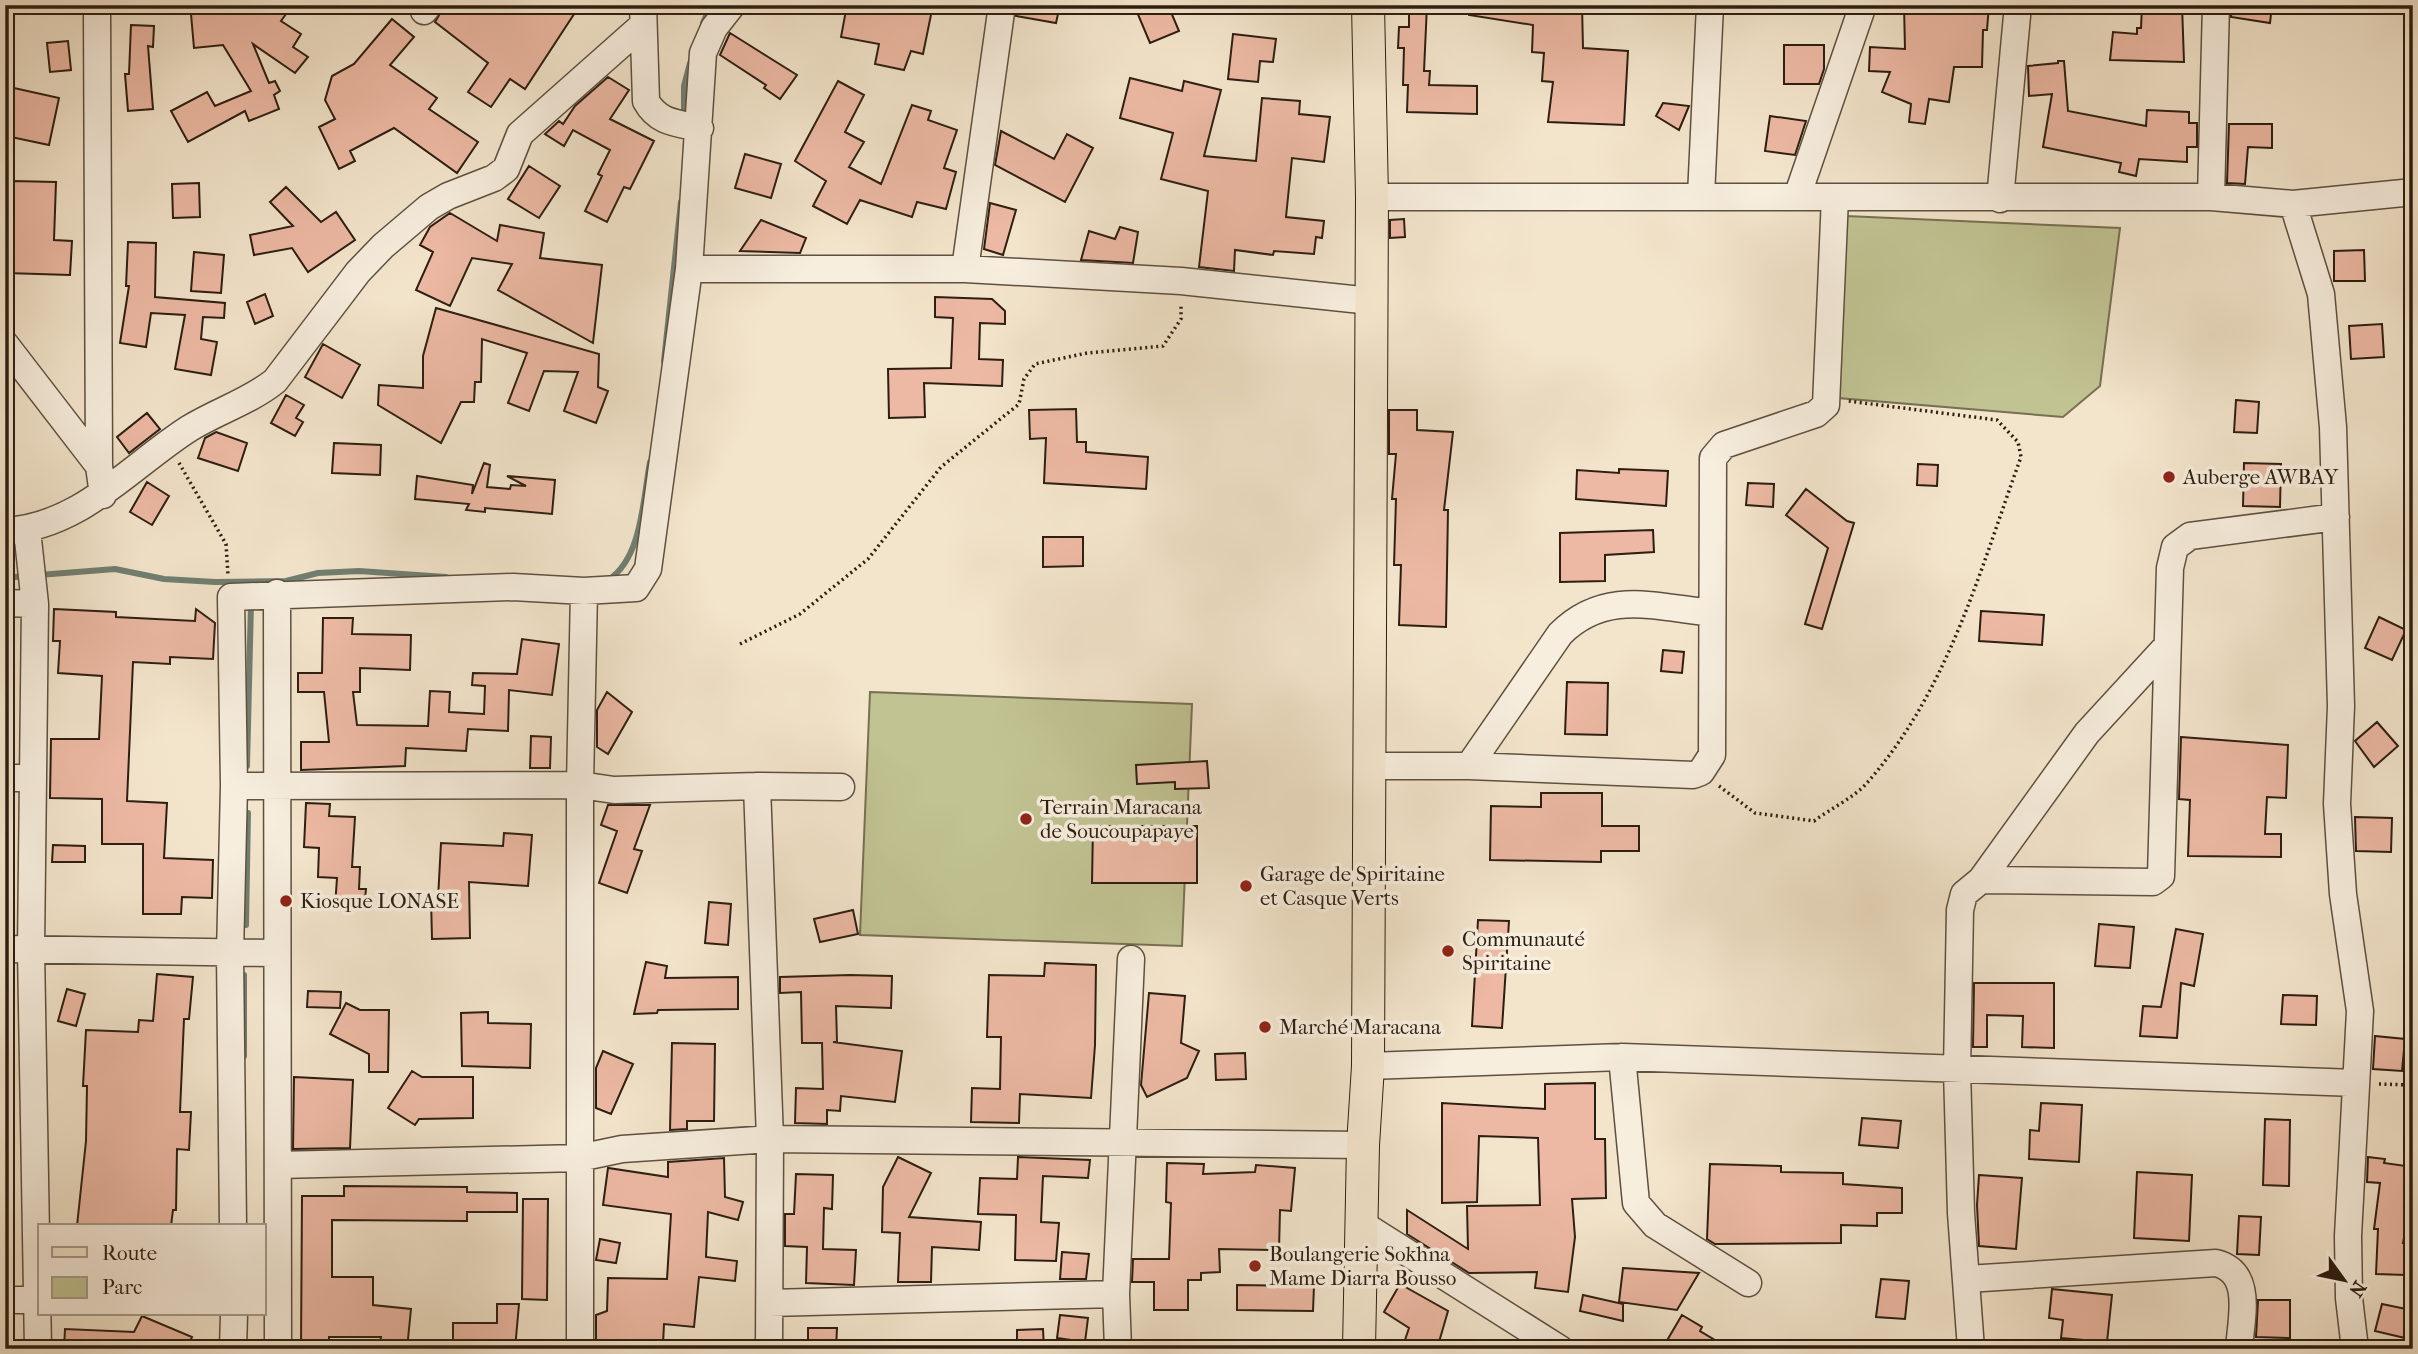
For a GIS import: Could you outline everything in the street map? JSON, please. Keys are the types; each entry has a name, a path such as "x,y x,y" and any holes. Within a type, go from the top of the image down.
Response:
{"main road":[{"path":"1359,1349 1363,1145 1368,1066 1371,197 1368,5"}],"street":[{"path":"233,1224 230,954 234,786 232,597 277,593 513,587 584,591 636,588 648,569 689,269 703,53 714,27 732,5"},
{"path":"965,269 1002,5"},
{"path":"1701,196 1710,5"},
{"path":"1797,197 1863,5"},
{"path":"2000,199 2018,5"},
{"path":"2211,197 2216,5"},
{"path":"97,12 99,466 103,495"},
{"path":"643,15 646,100 652,112 662,120 700,128"},
{"path":"38,1283 18,949 33,778 35,604 16,531 78,510 103,495 167,443 219,411 262,392 275,381 358,272 383,246 429,207 447,196 495,178 506,169 520,134 643,15"},
{"path":"1371,197 2211,197 2293,204 2413,192"},
{"path":"1370,766 1469,766 1693,775 1701,772 1712,755 1713,458 1724,445 1816,414 1828,399 1835,197"},
{"path":"2293,204 2309,248 2326,326 2336,517 2341,706 2337,804 2343,894 2360,1011 2348,1236 2354,1349"},
{"path":"689,269 965,269 1181,281 1371,301"},
{"path":"5,344 99,466"},
{"path":"1981,880 2153,882 2161,876 2171,556 2182,541 2190,536 2336,517"},
{"path":"580,1349 580,785 584,591"},
{"path":"277,593 275,953 278,1349"},
{"path":"5,603 35,604"},
{"path":"1469,766 1560,634 1578,616 1618,603 1712,612"},
{"path":"1971,1349 1961,1213 1957,1070 1960,910 1964,894 1981,880 2087,733 2167,646"},
{"path":"5,778 33,778"},
{"path":"234,786 580,785 614,790 757,786 841,787"},
{"path":"757,786 770,1139 769,1349"},
{"path":"18,949 275,953"},
{"path":"1118,1349 1116,1294 1131,959"},
{"path":"1368,1066 1622,1058 2356,1083"},
{"path":"1622,1058 1636,1203 1655,1225 1748,1283"},
{"path":"278,1165 579,1158 622,1149 770,1139 1363,1145"},
{"path":"1362,1224 1560,1349"},
{"path":"1967,1279 2216,1263 2229,1266 2238,1276 2243,1293 2239,1349"},
{"path":"770,1303 1116,1294"},
{"path":"5,1300 38,1300"},
{"path":"38,1349 39,1316"},
{"path":"233,1349 234,1316"}],"path":[{"path":"740,644 800,614 868,559 941,467 1018,404 1024,379 1035,364 1087,353 1163,346 1181,319 1181,281"},
{"path":"1701,772 1755,813 1814,821 1864,786 1915,719 1949,654 2021,457 2018,442 1997,420 1828,399"},
{"path":"167,443 226,544 228,566"},
{"path":"2356,1083 2413,1086"}],"green space":[{"path":"1846,216 2120,228 2100,386 2063,417 1838,398"},
{"name":"Terrain Maracana de Soucoupapaye","path":"870,692 1192,704 1182,946 860,935"}],"building":[{"path":"242,5 274,5 286,14 281,21 301,34 293,47 308,57 295,73 253,44 269,83 275,81 280,91 274,95 279,109 249,121 245,111 188,142 171,111 207,92 215,106 251,91 223,45 194,48 191,14 247,9"},
{"path":"445,5 580,5 525,89 510,79 491,107 468,92 488,63 435,22"},
{"path":"847,5 884,10 885,5 933,5 923,54 911,51 904,70 875,64 879,44 841,37"},
{"path":"1017,5 1060,5 1056,23 1016,16"},
{"path":"1134,5 1168,5 1179,31 1150,43"},
{"path":"1409,5 1427,5 1424,71 1430,71 1429,85 1477,86 1477,114 1407,112 1408,85 1403,85 1404,48 1398,48 1399,27 1409,27"},
{"path":"1469,5 1582,5 1583,48 1628,51 1624,125 1548,122 1553,82 1542,81 1544,53 1532,52 1533,25 1469,15"},
{"path":"1904,5 1989,5 1987,30 1983,30 1982,67 1954,67 1949,102 1929,99 1925,124 1909,122 1911,104 1882,92 1890,72 1869,71 1870,47 1905,49"},
{"path":"2142,5 2182,5 2184,62 2110,60 2113,32 2137,34 2137,28 2141,28"},
{"path":"2232,5 2272,5 2270,23 2231,17"},
{"path":"392,19 414,37 390,65 437,98 429,109 478,142 457,173 394,128 350,151 355,161 339,169 319,127 335,119 325,100 332,76 354,64"},
{"path":"131,25 154,26 153,47 148,46 153,109 128,111 125,74 129,74"},
{"path":"730,33 797,75 780,99 764,88 766,85 720,55"},
{"path":"1233,34 1276,39 1273,62 1260,61 1258,82 1228,79"},
{"path":"68,41 71,70 50,72 47,43"},
{"path":"1784,45 1824,45 1824,69 1819,84 1784,84"},
{"path":"2064,61 2068,111 2146,126 2147,110 2189,112 2189,123 2197,123 2197,147 2187,147 2187,162 2139,159 2136,176 2119,172 2121,163 2043,147 2052,94 2029,96 2028,66"},
{"path":"608,77 629,90 610,119 654,141 630,189 624,187 607,222 585,211 602,176 598,174 610,150 573,130 564,146 545,134 559,121 563,124 575,106"},
{"path":"1130,78 1182,91 1184,81 1221,90 1204,156 1256,161 1262,98 1300,101 1299,114 1330,117 1324,162 1292,158 1286,217 1324,221 1322,238 1316,237 1314,254 1274,251 1273,255 1235,250 1234,271 1199,267 1208,191 1161,179 1173,133 1120,118"},
{"path":"838,81 864,95 845,132 864,142 849,167 881,184 912,105 931,111 928,120 957,130 944,168 956,172 946,209 917,202 912,217 860,200 847,224 813,206 826,181 795,161"},
{"path":"5,86 59,98 49,145 11,137 13,129 5,128"},
{"path":"1663,103 1689,106 1679,130 1656,116"},
{"path":"1770,116 1806,121 1795,155 1765,151"},
{"path":"2229,124 2272,124 2272,148 2248,147 2245,184 2227,183"},
{"path":"1001,131 1054,159 1067,134 1093,148 1065,202 995,165"},
{"path":"745,154 781,164 771,198 735,188"},
{"path":"529,166 560,186 539,218 508,199"},
{"path":"13,181 56,182 54,240 72,241 70,275 6,273"},
{"path":"199,183 200,217 173,218 172,184"},
{"path":"286,187 321,222 336,212 355,240 308,272 292,248 254,255 250,235 293,226 270,202"},
{"path":"990,203 1016,210 1003,255 984,249"},
{"path":"450,213 497,241 500,225 544,233 540,258 602,265 593,343 498,290 512,264 472,258 450,306 416,290 433,252 420,245 430,227"},
{"path":"1404,219 1405,237 1390,238 1390,220"},
{"path":"761,220 806,238 800,253 740,251"},
{"path":"1120,227 1138,232 1133,263 1081,260 1089,231 1115,239"},
{"path":"128,242 156,243 155,297 225,303 224,318 203,317 201,339 217,342 211,375 175,369 185,315 151,313 146,347 120,343 129,286 126,286"},
{"path":"2364,250 2365,281 2334,281 2334,251"},
{"path":"194,252 224,255 221,293 191,291"},
{"path":"265,294 273,316 255,324 247,302"},
{"path":"935,297 992,299 1005,311 1005,324 980,323 979,359 1003,360 1002,386 924,383 925,417 889,418 888,369 951,368 953,318 935,317"},
{"path":"436,308 599,354 598,387 608,391 596,423 564,411 578,372 544,371 529,411 508,403 527,353 482,339 481,382 475,382 474,402 461,402 441,443 378,405 379,385 423,388 423,356"},
{"path":"2382,324 2384,357 2351,359 2349,326"},
{"path":"323,344 360,365 342,398 305,377"},
{"path":"286,395 304,405 296,418 303,422 295,436 271,423"},
{"path":"2236,400 2259,402 2257,433 2234,432"},
{"path":"1076,409 1077,442 1086,442 1086,452 1148,457 1146,489 1044,483 1046,438 1030,439 1029,410"},
{"path":"1389,410 1417,410 1417,430 1453,432 1444,510 1448,510 1446,627 1399,625 1401,565 1394,565 1396,499 1392,499 1396,454 1389,454"},
{"path":"147,413 160,429 129,453 117,437"},
{"path":"216,432 247,443 238,471 198,458 205,438"},
{"path":"334,443 381,445 380,475 332,473"},
{"path":"484,463 490,465 487,487 510,489 511,485 526,486 507,476 555,480 552,514 485,508 485,512 466,510 469,504 415,499 417,476 473,485 472,494"},
{"path":"2244,463 2281,464 2280,507 2243,506"},
{"path":"1918,464 1938,465 1937,486 1917,485"},
{"path":"1619,469 1668,471 1666,506 1576,499 1577,470 1619,473"},
{"path":"147,482 169,496 152,525 130,512"},
{"path":"1748,483 1774,484 1773,507 1746,505"},
{"path":"1806,489 1847,521 1854,523 1822,629 1805,624 1828,548 1786,515"},
{"path":"1653,530 1654,552 1605,555 1605,581 1560,582 1560,533"},
{"path":"1043,537 1083,537 1083,566 1043,567"},
{"path":"54,609 116,612 116,617 195,621 196,609 215,623 213,659 170,657 170,664 133,662 127,801 167,803 164,858 213,860 212,898 182,897 181,914 143,914 143,844 102,844 102,799 50,798 51,739 99,739 102,676 58,673 60,641 53,641"},
{"path":"1981,611 2044,615 2042,645 1979,641"},
{"path":"2379,617 2406,630 2392,660 2365,648"},
{"path":"323,618 353,618 352,634 411,635 410,670 360,668 360,692 353,692 357,725 428,726 430,691 450,692 449,712 484,714 485,686 472,685 473,673 517,674 522,639 559,644 552,695 509,690 508,731 468,729 466,751 406,748 405,766 301,770 301,742 329,742 324,692 298,692 298,673 322,673"},
{"path":"1663,650 1684,652 1682,673 1661,671"},
{"path":"1567,682 1608,683 1607,735 1565,734"},
{"path":"607,692 632,712 608,754 597,747 597,710"},
{"path":"2377,722 2398,746 2374,767 2355,741"},
{"path":"531,736 551,737 550,768 530,768"},
{"path":"2181,737 2288,745 2286,798 2267,797 2265,834 2281,834 2281,857 2188,856 2190,800 2179,799"},
{"path":"1207,761 1209,788 1175,789 1175,782 1137,784 1136,765"},
{"path":"1541,793 1602,793 1602,826 1639,826 1639,851 1601,851 1601,862 1490,860 1491,806 1541,807"},
{"path":"306,803 330,804 329,816 355,817 352,867 360,867 359,889 366,889 364,909 335,907 337,878 318,877 319,848 304,847"},
{"path":"608,805 650,805 634,849 642,851 627,893 599,883 617,831 601,825"},
{"path":"2355,817 2392,818 2391,852 2356,851"},
{"path":"1093,826 1197,826 1197,883 1092,883"},
{"path":"504,833 532,835 528,886 469,882 470,938 432,939 431,899 438,899 441,843 503,846"},
{"path":"53,845 85,846 85,862 52,862"},
{"path":"709,902 731,904 728,945 705,943"},
{"path":"853,910 858,934 820,942 814,919"},
{"path":"1478,920 1509,921 1502,1028 1472,1026"},
{"path":"2099,924 2134,927 2130,968 2095,966"},
{"path":"2176,929 2203,934 2194,986 2181,983 2177,1038 2140,1036 2143,1006 2161,1007"},
{"path":"646,962 667,966 665,978 738,977 738,1009 658,1010 657,1013 634,1014"},
{"path":"1045,963 1096,965 1091,1098 1020,1094 1019,1123 971,1122 972,1088 1000,1089 1001,1037 987,1037 989,975 1044,976"},
{"path":"157,974 193,977 189,1019 184,1019 180,1112 191,1112 189,1150 177,1149 176,1210 173,1210 171,1224 77,1224 86,1141 87,1086 83,1086 86,1030 138,1032 139,1020 153,1021"},
{"path":"892,976 891,1008 836,1006 837,1042 833,1042 902,1051 895,1102 841,1096 840,1111 827,1110 827,1124 795,1123 796,1088 823,1089 822,1043 802,1043 801,992 780,993 780,977"},
{"path":"1974,983 2054,983 2054,1048 2022,1047 2023,1016 1987,1015 1987,1047 1973,1047"},
{"path":"67,989 85,994 76,1026 58,1021"},
{"path":"308,991 341,992 340,1008 307,1007"},
{"path":"1149,993 1185,996 1181,1043 1199,1051 1187,1078 1147,1097 1141,1085"},
{"path":"2283,995 2317,996 2316,1025 2281,1024"},
{"path":"346,1003 360,1010 389,1010 388,1072 369,1072 369,1054 330,1034"},
{"path":"488,1012 488,1023 531,1024 530,1068 462,1066 461,1013"},
{"path":"2375,1036 2405,1039 2402,1071 2373,1069"},
{"path":"672,1043 715,1044 714,1121 687,1121 687,1129 670,1130"},
{"path":"603,1051 633,1064 611,1114 596,1108 596,1068"},
{"path":"1245,1053 1246,1079 1216,1080 1215,1054"},
{"path":"412,1071 422,1077 473,1077 473,1118 419,1119 415,1125 388,1108"},
{"path":"294,1077 353,1080 350,1148 293,1149"},
{"path":"1595,1083 1595,1139 1605,1139 1606,1198 1572,1199 1575,1237 1568,1292 1535,1288 1537,1272 1469,1273 1407,1234 1407,1210 1468,1249 1467,1206 1540,1205 1538,1138 1479,1136 1477,1202 1442,1203 1442,1103 1545,1109 1545,1084"},
{"path":"2041,1103 2082,1105 2079,1162 2029,1159 2030,1130 2039,1131"},
{"path":"1862,1118 1901,1121 1898,1148 1859,1145"},
{"path":"2265,1119 2290,1120 2289,1186 2263,1185"},
{"path":"898,1157 931,1173 909,1217 981,1222 979,1250 932,1247 931,1282 898,1282 900,1233 882,1232 883,1187"},
{"path":"1018,1157 1090,1160 1088,1178 1043,1176 1041,1222 1059,1223 1056,1261 1015,1260 1016,1215 978,1214 980,1178 1017,1179"},
{"path":"2368,1157 2385,1159 2384,1163 2413,1167 2413,1191 2403,1243 2407,1243 2406,1275 2376,1274 2378,1229 2374,1229 2380,1183 2367,1182"},
{"path":"724,1158 725,1197 743,1202 738,1220 708,1212 706,1257 737,1261 735,1281 699,1277 694,1327 664,1324 663,1344 652,1344 652,1349 596,1349 596,1315 607,1311 608,1278 667,1279 671,1214 603,1205 608,1168 668,1177 668,1162"},
{"path":"1167,1163 1204,1164 1203,1174 1255,1172 1256,1165 1295,1168 1291,1211 1280,1210 1279,1250 1219,1249 1220,1272 1201,1273 1201,1280 1188,1280 1188,1310 1154,1310 1154,1282 1132,1282 1133,1259 1169,1259 1171,1203 1166,1202"},
{"path":"1710,1164 1781,1166 1781,1172 1843,1173 1843,1184 1902,1188 1902,1213 1877,1213 1877,1226 1841,1225 1841,1243 1715,1244 1707,1239"},
{"path":"2137,1172 2192,1175 2189,1241 2134,1238"},
{"path":"796,1174 833,1175 832,1209 824,1208 823,1249 856,1250 854,1285 806,1283 807,1247 785,1246 785,1214 794,1214"},
{"path":"1979,1175 2022,1178 2016,1249 1979,1246"},
{"path":"344,1186 467,1187 467,1192 517,1193 517,1212 467,1212 467,1221 332,1220 332,1277 373,1277 373,1305 411,1309 407,1349 379,1349 381,1337 329,1337 329,1349 301,1349 302,1196 344,1196"},
{"path":"523,1199 548,1199 547,1300 522,1299"},
{"path":"2239,1216 2261,1217 2259,1255 2237,1254"},
{"path":"600,1239 620,1243 616,1263 596,1260"},
{"path":"1062,1252 1089,1254 1086,1279 1060,1279"},
{"path":"1623,1268 1699,1273 1677,1310 1619,1302"},
{"path":"1881,1279 1909,1281 1905,1319 1876,1317"},
{"path":"1400,1284 1448,1311 1437,1349 1402,1349 1409,1328 1384,1312"},
{"path":"1237,1285 1314,1286 1313,1311 1237,1310"},
{"path":"2052,1289 2112,1295 2107,1342 2061,1338 2063,1320 2049,1318"},
{"path":"1583,1295 1623,1304 1623,1321 1580,1311"},
{"path":"2258,1300 2290,1300 2290,1338 2256,1337"},
{"path":"497,1304 519,1304 515,1349 453,1349 453,1323 497,1323"},
{"path":"2382,1304 2411,1310 2405,1338 2375,1331"},
{"path":"1060,1315 1088,1318 1085,1342 1057,1338"},
{"path":"1682,1315 1702,1327 1700,1331 1730,1349 1662,1349"},
{"path":"142,1316 192,1337 186,1349 64,1349 65,1329 134,1332"},
{"path":"808,1328 837,1328 836,1349 808,1349"},
{"path":"1043,1329 1044,1349 1017,1349 1017,1330"}],"waterway":[{"path":"703,23 711,5"},
{"path":"684,118 684,86 690,63"},
{"path":"664,361 681,202"},
{"path":"608,580 628,558 634,543 643,510 650,462"},
{"path":"39,575 115,569 164,579 215,582 286,581 318,573 359,571 446,577"},
{"path":"5,578 25,576"},
{"path":"247,766 251,603"},
{"path":"246,925 248,813"},
{"path":"244,975 244,1056"}],"place":[{"name":"Auberge AWBAY","path":"2169,477"},
{"name":"Terrain Maracana de Soucoupapaye","path":"1026,819"},
{"name":"Garage de Spiritaine et Casque Verts","path":"1246,886"},
{"name":"Kiosque LONASE","path":"286,901"},
{"name":"Communauté Spiritaine","path":"1448,951"},
{"name":"Marché Maracana","path":"1265,1027"},
{"name":"Boulangerie Sokhna Mame Diarra Bousso","path":"1255,1266"}]}
